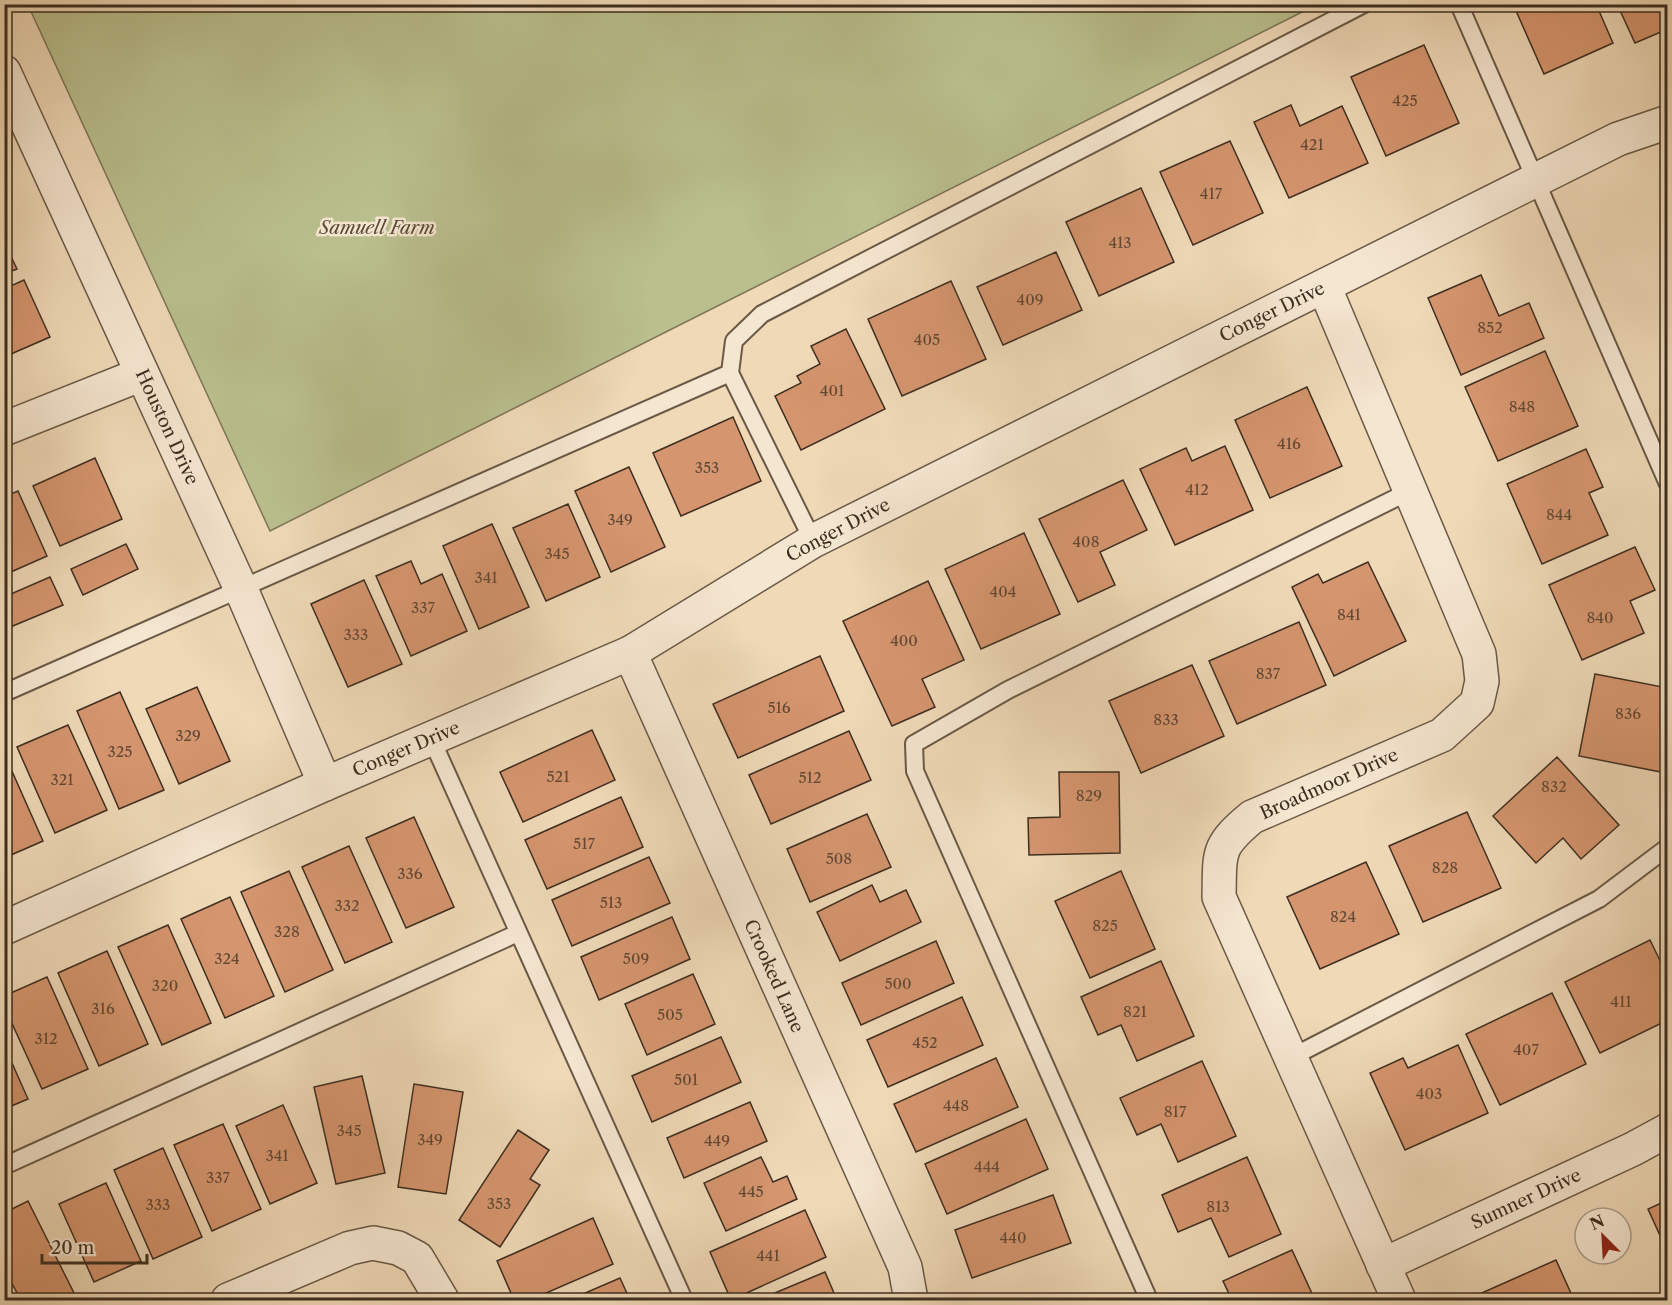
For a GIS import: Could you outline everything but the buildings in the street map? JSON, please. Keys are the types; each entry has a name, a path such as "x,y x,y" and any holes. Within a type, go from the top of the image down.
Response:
{"street":[{"name":"Houston Drive","path":"4,72 240,589 325,784"},
{"name":"Conger Drive","path":"4,928 325,784 630,653 813,541 1618,139 1668,122"},
{"name":"Broadmoor Drive","path":"1324,286 1479,654 1482,681 1477,703 1442,735 1252,817 1235,831 1220,851 1219,897 1399,1300"},
{"path":"4,429 142,374"},
{"name":"Crooked Lane","path":"630,653 905,1267 911,1300"},
{"name":"Sumner Drive","path":"1383,1265 1633,1149 1668,1130"},
{"path":"228,1300 350,1248 373,1243 398,1248 417,1258 442,1300"}],"lane":[{"path":"813,541 730,373 734,341 762,314 1364,4"},
{"path":"1459,4 1534,181 1668,484"},
{"path":"4,693 730,373"},
{"path":"1149,1300 915,771 914,744 1008,690 1410,491"},
{"path":"431,738 684,1300"},
{"path":"1290,1058 1599,899 1668,847"},
{"path":"4,1166 518,933"}],"green space":[{"name":"Samuell Farm","path":"28,5 1316,5 270,531"}]}
